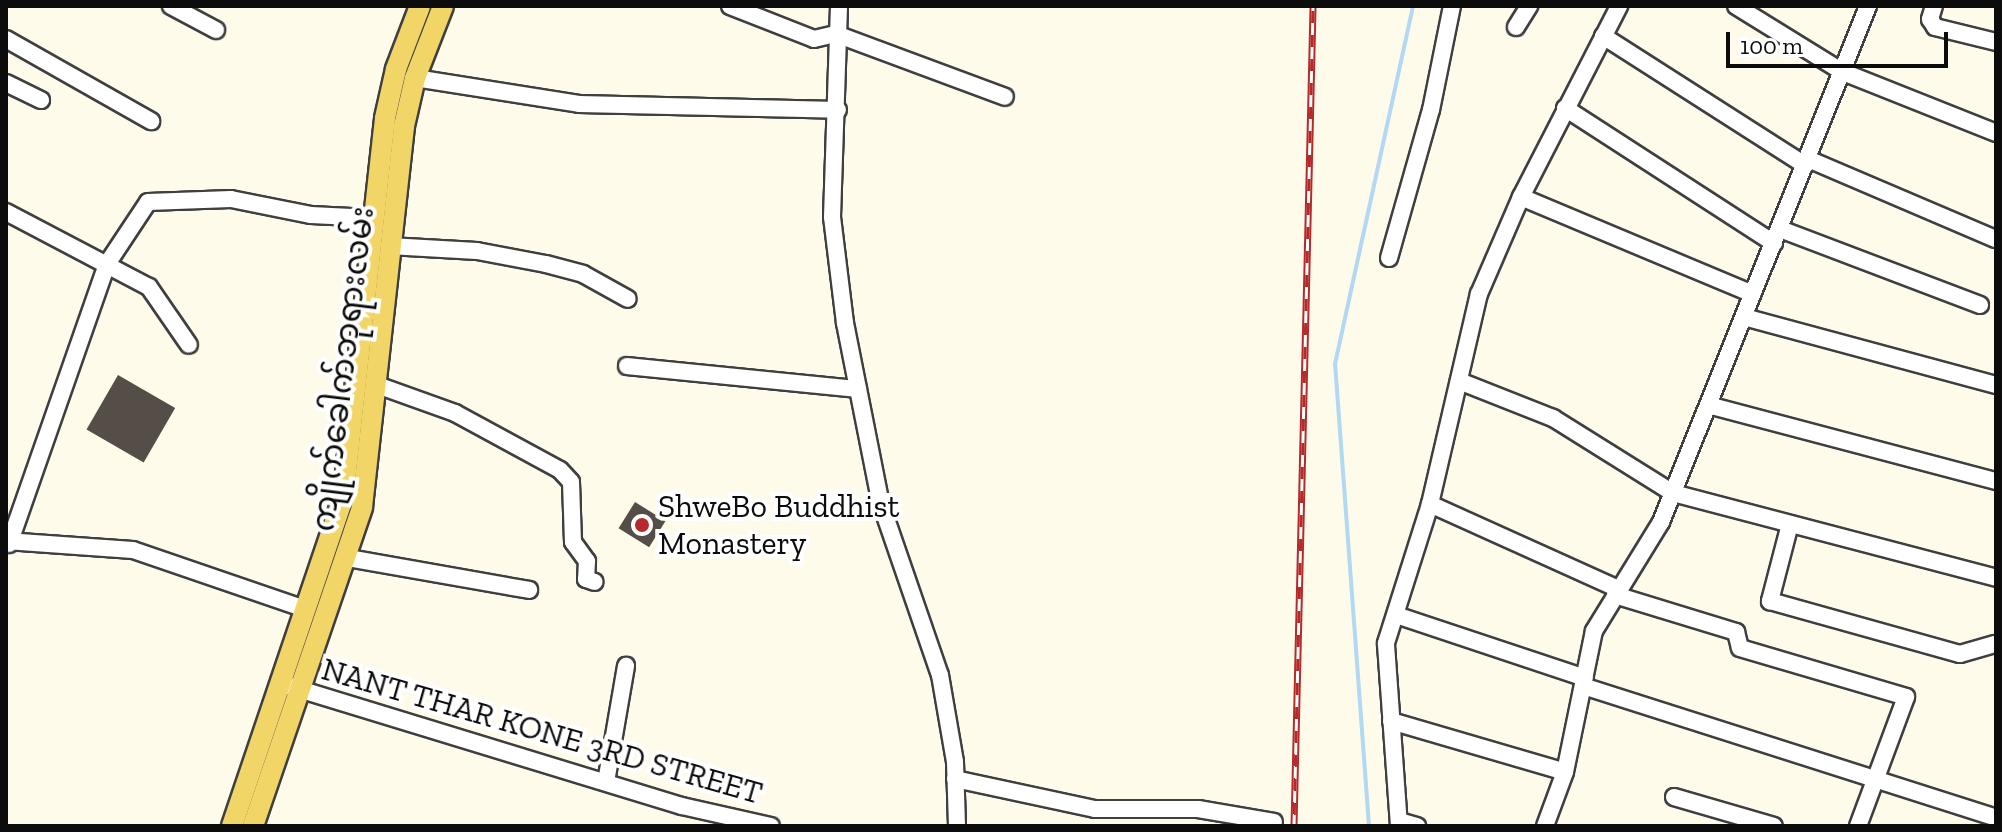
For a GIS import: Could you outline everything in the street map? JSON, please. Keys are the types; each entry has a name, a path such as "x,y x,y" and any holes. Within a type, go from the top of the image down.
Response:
{"main road":[{"name":"ကျိုက်ခေါက်ဘုရားလမ်း","path":"253,826 305,609 343,499 372,218 396,69 420,6"},
{"name":"ကျိုက်ခေါက်ဘုရားလမ်း","path":"232,826 289,686 348,558 362,507 389,246 415,78 443,6"}],"street":[{"path":"171,6 216,30"},
{"path":"730,6 814,39 836,34 1005,97"},
{"path":"839,6 836,34 838,110 832,217 858,389 881,504 940,675 955,779 957,826"},
{"path":"1389,258 1431,110 1452,6"},
{"path":"1516,27 1529,6"},
{"path":"1417,826 1399,823 1386,643 1430,504 1479,294 1521,197 1619,6"},
{"path":"1736,6 1843,72 1996,133"},
{"path":"1545,826 1565,772 1594,631 1661,522 1868,6"},
{"path":"1934,6 1930,19 1935,27 1996,42"},
{"path":"1603,36 1807,162 1996,239"},
{"path":"6,39 151,121"},
{"path":"415,78 579,104 838,110"},
{"path":"6,83 41,100"},
{"path":"1565,108 1777,236 1980,305"},
{"path":"1521,197 1753,294"},
{"path":"305,609 133,550 104,544 7,542 107,264 144,206 154,201 231,199 311,215 372,218"},
{"path":"6,212 149,287 189,345"},
{"path":"389,246 477,251 546,264 583,274 628,299"},
{"path":"1744,317 1996,385"},
{"path":"627,366 858,389"},
{"path":"1459,381 1553,418 1673,493 1996,578"},
{"path":"377,385 455,413 560,470 571,482 573,542 587,561 586,579 595,582"},
{"path":"1708,405 1996,481"},
{"path":"1430,504 1617,592 1736,632 1740,648 1906,697 1858,826"},
{"path":"1790,524 1770,601 1960,654 1996,644"},
{"path":"348,558 529,590"},
{"path":"1396,615 1584,682 1996,818"},
{"path":"606,782 626,666"},
{"name":"NANT THAR KONE 3RD STREET","path":"289,686 606,782 771,826"},
{"path":"1391,721 1565,772"},
{"path":"955,779 1095,809 1198,809 1274,822"},
{"path":"1674,797 1774,826"}],"building":[{"path":"118,375 175,408 144,463 86,430"},
{"name":"ShweBo Buddhist Monastery","path":"635,502 666,521 649,547 619,528"}],"waterway":[{"path":"1369,826 1335,364 1413,6"}],"railway":[{"path":"1294,826 1313,6"}],"place":[{"name":"ShweBo Buddhist Monastery","path":"642,525"}]}
